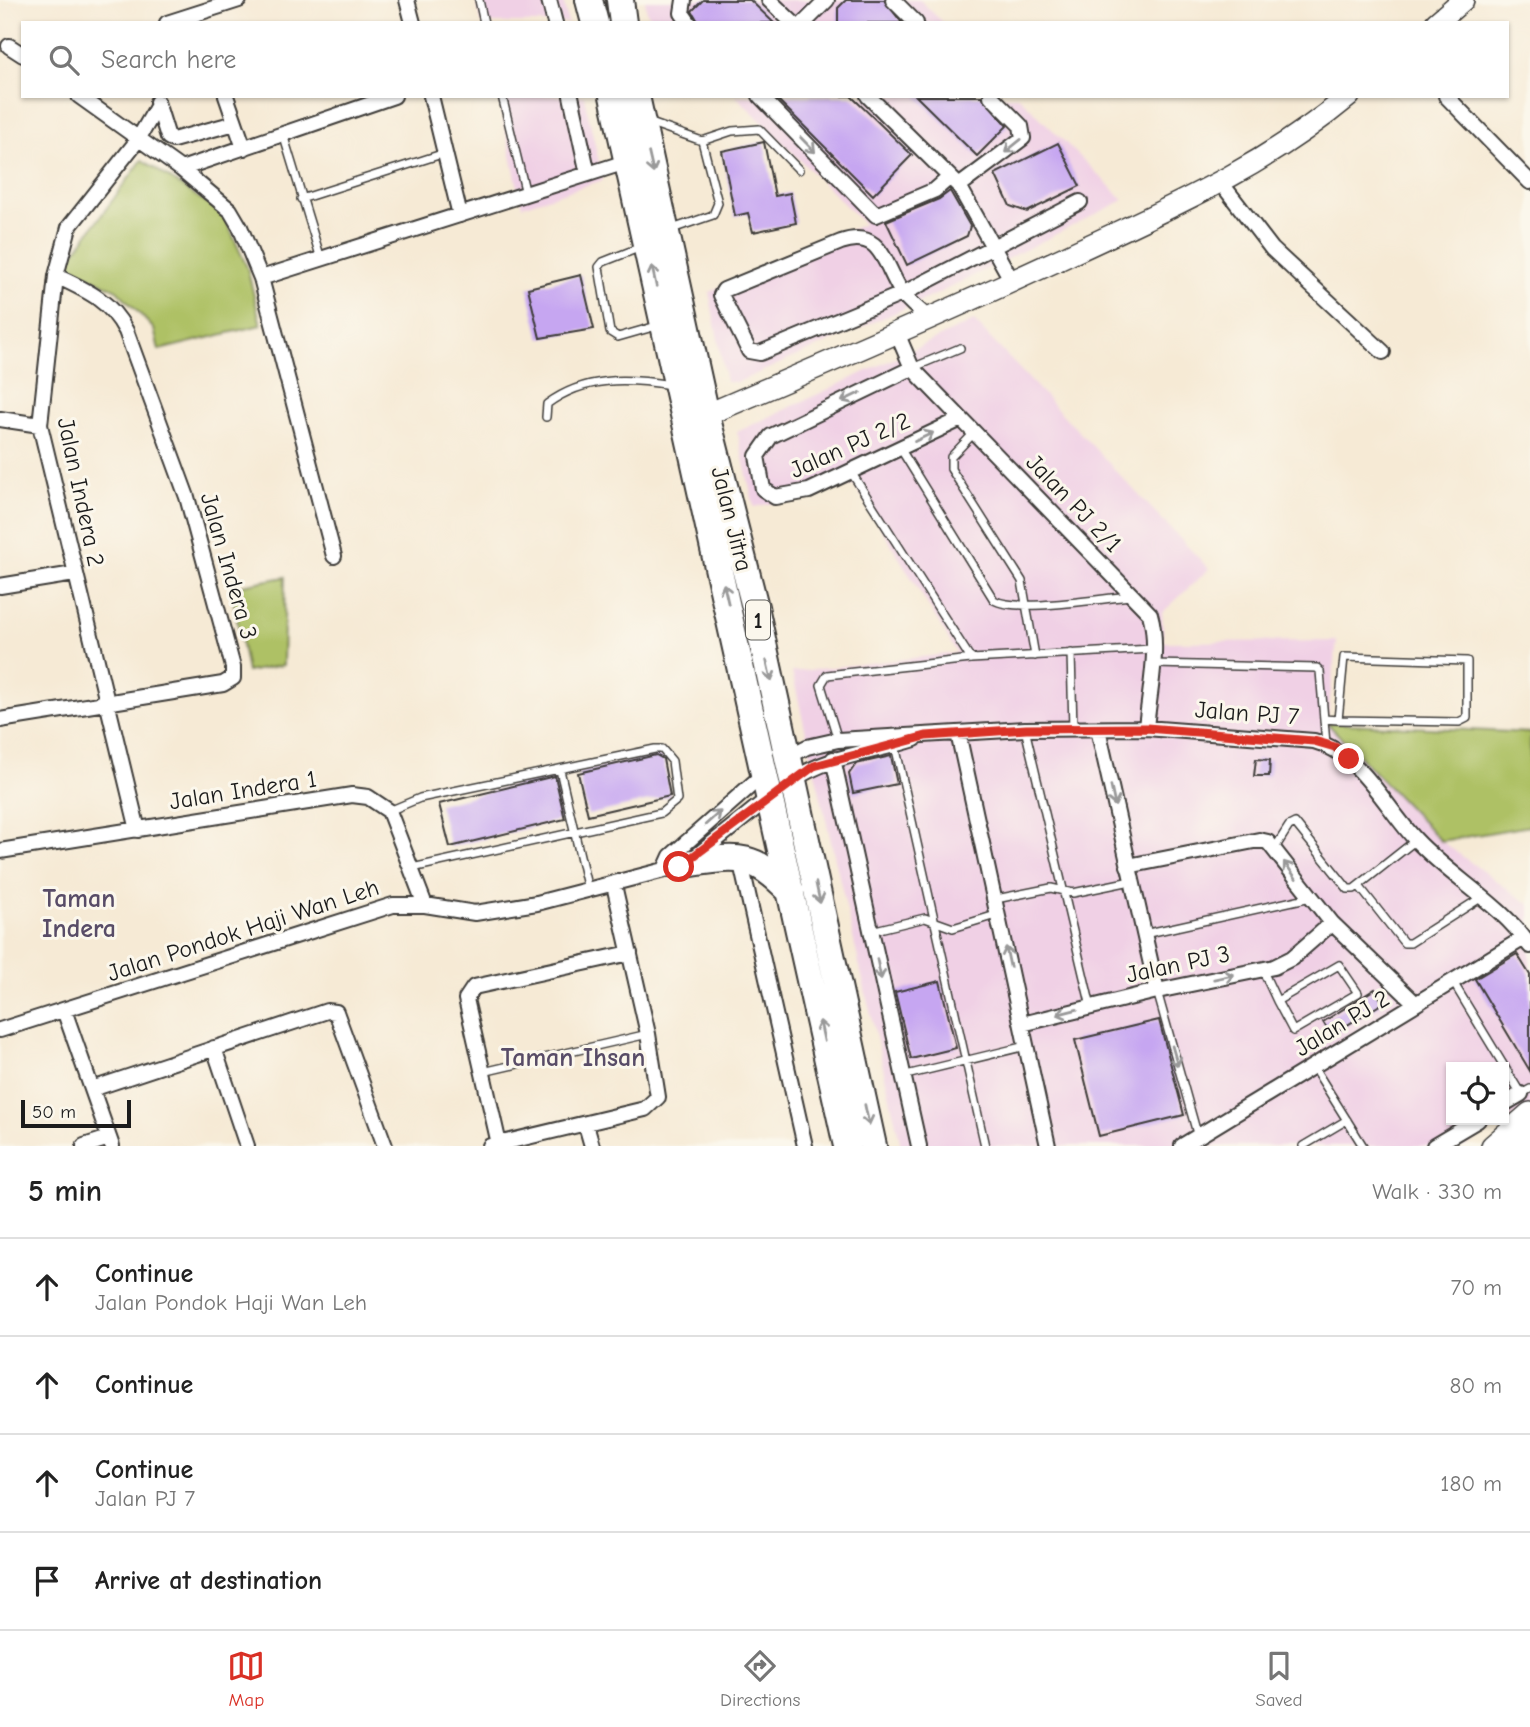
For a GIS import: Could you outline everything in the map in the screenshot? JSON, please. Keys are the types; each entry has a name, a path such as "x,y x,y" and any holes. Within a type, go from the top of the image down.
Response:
{"highway":[{"path":"589,0 594,21"},
{"path":"620,0 623,21"},
{"name":"Jalan Jitra","path":"613,98 629,161 657,238 706,415 791,768 873,1146"},
{"name":"Jalan Jitra","path":"639,108 657,238 664,324 847,1146"},
{"path":"676,865 740,859 759,863 791,892"}],"main road":[{"path":"1438,21 1463,0"},
{"path":"706,415 929,319 1222,184 1288,144 1346,98"},
{"path":"1492,1146 1527,1099"},
{"path":"1492,1146 1530,1136"}],"street":[{"path":"179,21 198,18 239,0"},
{"path":"407,0 410,21"},
{"path":"549,0 554,21"},
{"path":"684,0 682,13 688,21"},
{"path":"769,0 791,21"},
{"path":"806,21 827,0"},
{"path":"893,0 914,21"},
{"path":"9,46 21,54"},
{"path":"82,98 137,141 181,169 230,210 261,278 334,556"},
{"path":"227,98 244,148"},
{"path":"181,169 388,98"},
{"path":"431,98 460,215"},
{"path":"571,98 588,174"},
{"path":"762,98 876,215 954,182 1023,138 1021,126 993,98"},
{"path":"870,98 954,182 995,245 1012,281"},
{"path":"1449,98 1530,182"},
{"path":"157,101 168,137 173,140 235,123"},
{"name":"Jalan Indera 2","path":"138,830 40,425 56,276 69,227 89,198 137,141 157,101"},
{"path":"261,278 629,161"},
{"path":"1222,184 1272,249 1383,352"},
{"path":"929,319 902,294 876,245 860,238 828,247 724,290 721,295 722,303 749,351 754,354 902,294 1080,202"},
{"name":"Jalan Indera 3","path":"0,720 223,684 233,678 233,667 187,497 126,331 117,313 101,298 56,276"},
{"name":"Jalan PJ 2/1","path":"897,333 912,368 1150,614 1152,664 1146,728"},
{"name":"Jalan PJ 2/2","path":"912,368 779,431 763,443 757,456 763,489 775,497 809,492 961,419"},
{"path":"0,419 40,425"},
{"path":"0,586 74,573"},
{"name":"Jalan PJ 7","path":"926,736 1026,729 1146,728 1294,738 1326,744 1349,759 1416,840 1509,919 1527,942"},
{"path":"1098,729 1157,990"},
{"path":"958,733 1048,1146"},
{"path":"768,785 791,768 807,747 838,740 893,735 926,736"},
{"path":"791,768 814,766 926,736"},
{"path":"833,759 919,1146"},
{"name":"Jalan Pondok Haji Wan Leh","path":"676,865 670,856 791,768"},
{"name":"Jalan Pondok Haji Wan Leh","path":"0,1030 393,905 425,905 475,913 614,884 676,865 768,785"},
{"name":"Jalan Indera 1","path":"0,851 352,795 368,797 389,811"},
{"path":"389,811 425,905"},
{"path":"1128,866 1259,840 1275,848 1332,923 1416,1004"},
{"path":"740,859 805,1146"},
{"path":"614,884 630,953 648,1034 658,1097 645,1109 494,1145 483,1072 466,999 474,986 630,953"},
{"name":"Jalan PJ 3","path":"1021,1024 1157,990 1262,969 1292,958 1332,923"},
{"name":"Jalan PJ 2","path":"1182,1146 1453,982 1527,942"},
{"path":"64,1010 111,1142 84,1146"},
{"path":"92,1089 327,1012 336,1013 385,1146"},
{"path":"215,1048 247,1146"},
{"path":"1509,1103 1527,1099"},
{"path":"586,1125 592,1146"},
{"path":"1434,1146 1470,1125"}],"lane":[{"path":"479,0 484,21"},
{"path":"502,98 526,194"},
{"path":"639,108 702,141 732,131 759,130 799,170"},
{"path":"283,134 321,259"},
{"path":"664,324 618,337 610,332 599,267 603,262 704,219 717,210 718,203 702,141"},
{"path":"301,199 445,153"},
{"path":"912,368 960,348"},
{"path":"546,417 547,404 559,395 608,380 629,378 679,386"},
{"path":"975,433 951,457 951,469 1019,576 1027,605 1035,656"},
{"path":"900,448 994,600 1027,605 1133,596"},
{"path":"851,472 971,659"},
{"path":"838,740 821,685 827,675 971,659 1152,649"},
{"path":"1071,653 1073,729"},
{"path":"1324,719 1338,720 1463,721 1467,718 1467,661 1344,657 1338,720"},
{"path":"1152,664 1312,666 1320,671 1326,744"},
{"path":"1026,729 1091,1007"},
{"path":"895,745 985,1146"},
{"path":"389,811 420,798 655,748 662,749 672,761 677,800 661,813 412,868"},
{"path":"559,769 588,890"},
{"path":"1275,848 1289,826 1295,823 1348,889 1359,886 1416,840"},
{"path":"996,899 1051,888 1073,893 1131,881"},
{"path":"1359,886 1404,943 1410,943 1482,897"},
{"path":"1143,934 1311,897"},
{"path":"870,931 921,919 953,928 999,914"},
{"path":"1262,969 1277,1001 1293,1031 1358,993 1339,965 1287,998 1277,1001"},
{"path":"1453,982 1527,1099"},
{"path":"1157,990 1198,1137"},
{"path":"483,1072 648,1034"},
{"path":"902,1076 1026,1046"},
{"path":"1313,1066 1363,1146"},
{"path":"1303,1146 1347,1120"}],"shaded area":[{"path":"476,0 563,0 568,21 481,21"},
{"path":"645,0 920,0 941,21 656,21 647,13"},
{"path":"498,98 584,98 603,180 522,206"},
{"path":"738,98 1020,98 1124,200 935,295 738,382 726,382 709,292 864,224"},
{"path":"974,321 1209,569 1162,613 1164,642 1337,641 1327,724 1441,841 1530,905 1530,1107 1509,1120 1509,1062 1446,1062 1446,1125 1500,1125 1465,1146 901,1146 792,672 957,653 855,485 754,507 737,432"}],"green space":[{"path":"142,160 223,214 247,267 261,325 159,350 154,329 117,290 65,265"},
{"path":"285,577 283,665 247,672 231,587"},
{"path":"1327,723 1530,733 1530,826 1441,841"}],"building":[{"path":"703,0 750,0 772,21 698,21 692,11"},
{"path":"846,0 884,0 900,21 838,21 838,8"},
{"path":"776,98 853,98 912,155 873,195"},
{"path":"918,98 984,98 1007,126 977,156"},
{"path":"764,142 775,196 790,193 796,223 753,232 748,213 735,216 722,151"},
{"path":"1058,143 1080,186 1027,212 1010,206 995,174"},
{"path":"950,191 970,226 967,236 907,265 886,221 939,199"},
{"path":"581,275 594,329 540,338 528,288"},
{"path":"656,755 663,759 670,796 588,815 578,773"},
{"path":"891,756 897,784 853,793 849,774 856,764"},
{"path":"1256,759 1270,760 1269,776 1254,776"},
{"path":"555,776 565,819 450,847 439,804"},
{"path":"1517,954 1530,975 1530,1071 1475,979"},
{"path":"940,981 956,1048 911,1059 895,992"},
{"path":"1375,989 1383,1003 1331,1035 1323,1022"},
{"path":"1159,1020 1184,1115 1099,1136 1075,1040"}],"district":[{"name":"Taman Indera","path":"79,913"},
{"name":"Taman Ihsan","path":"573,1057"}],"route":[{"path":"679,867 814,766 926,736 1026,729 1146,728 1314,741 1335,747 1349,759"}]}
